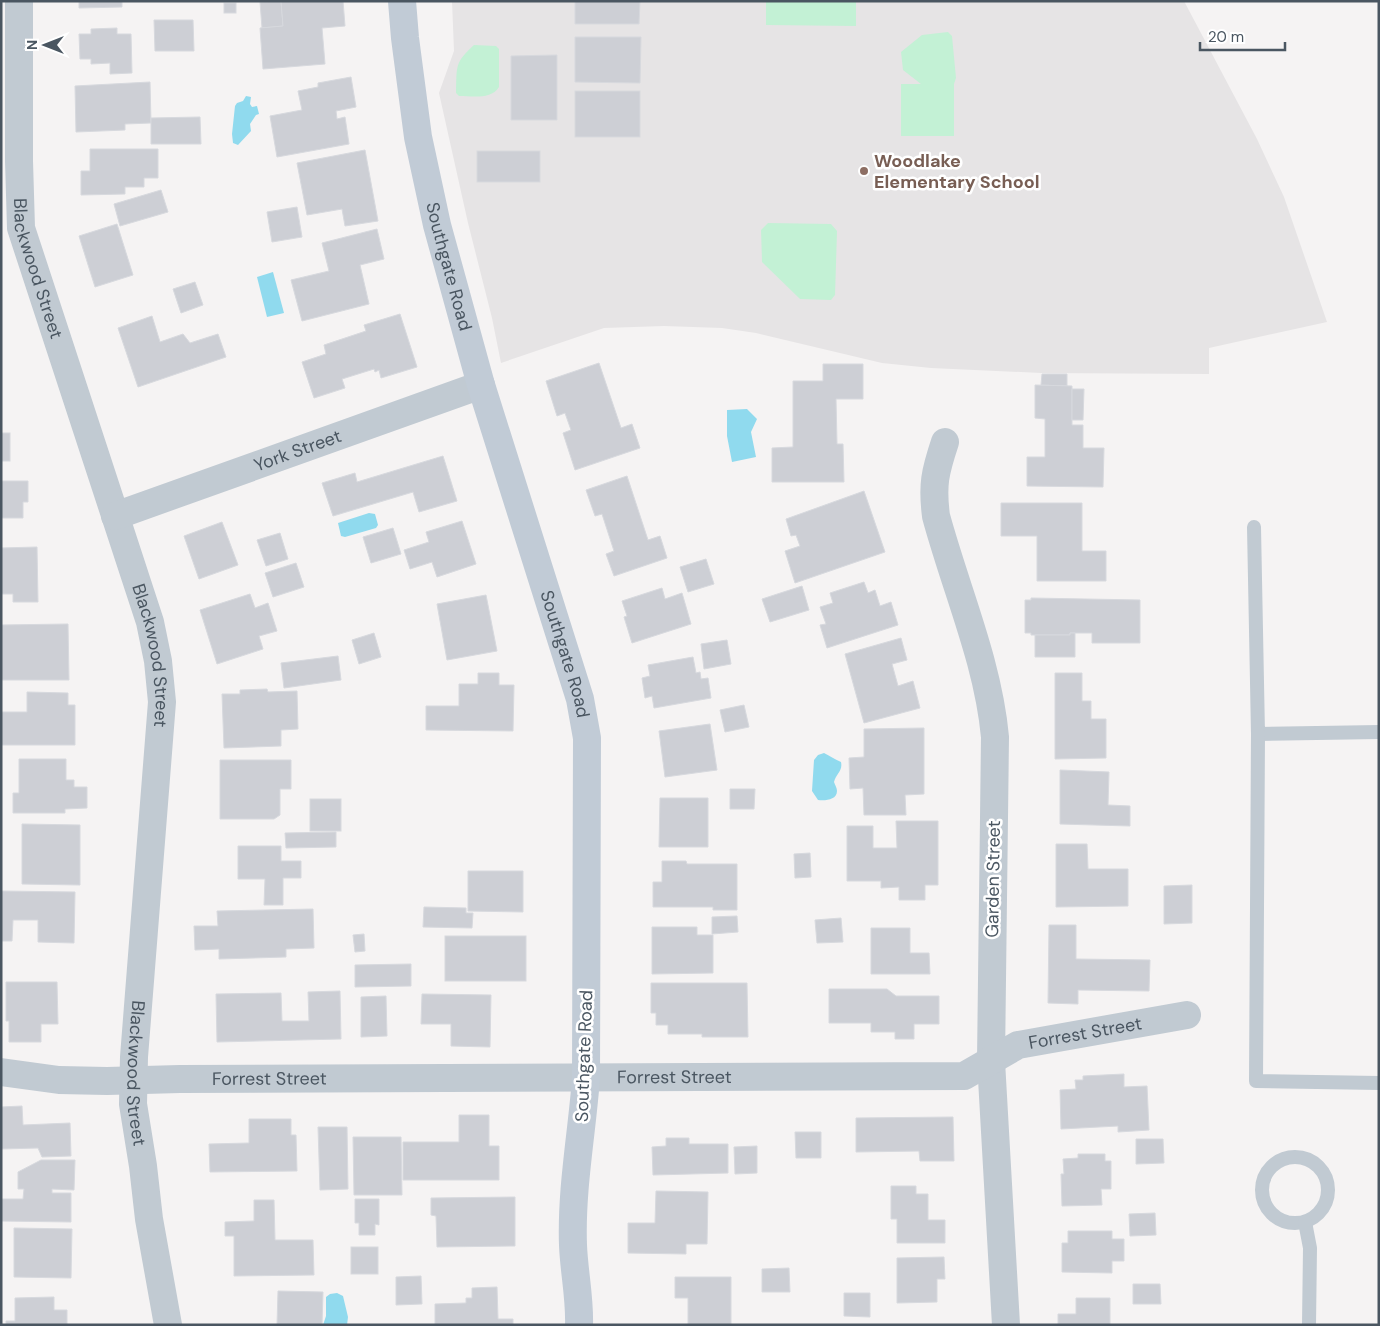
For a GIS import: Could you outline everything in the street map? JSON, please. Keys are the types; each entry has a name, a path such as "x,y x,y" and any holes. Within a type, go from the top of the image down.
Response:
{"street":[{"name":"Blackwood Street","path":"19,1 19,161 11,228 115,516 150,622 158,661 162,702 134,1057 133,1104 149,1219 168,1325"},
{"name":"Southgate Road","path":"402,1 416,119 427,180 448,269 481,386 580,699 587,738 586,1078 584,1116 574,1198 573,1245 579,1325"},
{"name":"York Street","path":"115,516 481,386"},
{"name":"Garden Street","path":"945,442 936,469 933,493 936,516 986,681 995,737 991,1061 1006,1325"},
{"name":"Forrest Street","path":"1,1072 59,1080 134,1081 180,1079 964,1076 1018,1045 1187,1014"}],"lane":[{"path":"1254,527 1258,734 1256,1082 1379,1083"},
{"path":"1258,734 1379,732"},
{"path":"1290,1157 1302,1157 1310,1160 1320,1166 1327,1178 1329,1191 1327,1202 1318,1215 1305,1222 1294,1224 1277,1219 1268,1210 1264,1202 1262,1192 1263,1180 1268,1170 1278,1161 1290,1157"},
{"path":"1305,1222 1310,1248 1309,1325"}],"shaded area":[{"name":"Woodlake Elementary School","path":"452,1 1184,1 1257,139 1284,197 1327,322 1209,348 1209,374 1041,373 931,368 882,363 756,333 722,328 664,326 604,328 501,363 439,93 454,51"}],"green space":[{"path":"766,1 856,1 856,26 766,25"},
{"path":"948,32 952,36 956,78 954,84 954,136 901,136 901,84 921,84 903,70 901,52 922,35"},
{"path":"474,45 496,46 499,49 499,87 496,91 486,96 459,96 456,93 458,66 463,56"},
{"path":"768,223 831,224 837,231 835,295 831,300 800,299 762,262 761,230"}],"water":[{"path":"246,96 251,97 250,104 252,107 257,106 259,114 256,115 250,124 251,131 238,145 233,143 232,134 235,106 243,101"},
{"path":"273,272 284,313 267,317 257,277"},
{"path":"747,409 757,419 751,432 756,457 732,462 727,436 727,410"},
{"path":"369,513 375,514 378,525 376,528 345,537 341,536 338,523"},
{"path":"824,753 841,762 841,768 834,782 837,791 835,796 827,800 818,800 812,791 814,760 818,755"},
{"path":"337,1293 343,1296 348,1317 347,1325 323,1325 326,1316 326,1297"}],"building":[{"path":"79,1 122,1 122,7 79,8"},
{"path":"281,1 283,26 262,28 260,2"},
{"path":"281,1 343,1 345,26 322,28 325,64 263,69 260,28 283,26"},
{"path":"575,1 640,1 639,24 575,24"},
{"path":"224,3 236,3 236,13 224,13"},
{"path":"154,20 193,20 194,51 155,51"},
{"path":"117,28 117,34 131,34 132,73 110,74 110,63 91,64 91,59 80,59 79,34 91,34 91,29"},
{"path":"575,37 641,37 640,83 575,82"},
{"path":"557,55 557,120 511,120 511,56"},
{"path":"351,77 356,107 336,111 337,119 345,117 349,144 277,157 270,116 302,110 298,91 318,87 318,83"},
{"path":"150,82 151,123 125,124 125,130 76,132 75,86"},
{"path":"575,91 640,91 640,137 575,137"},
{"path":"200,117 201,144 151,144 151,118"},
{"path":"90,149 158,149 158,178 144,178 144,187 125,187 125,194 81,195 81,171 90,171"},
{"path":"365,150 378,221 345,226 342,209 307,215 297,163"},
{"path":"477,151 540,151 540,182 477,182"},
{"path":"161,190 168,212 120,226 114,204"},
{"path":"297,207 302,237 272,242 267,212"},
{"path":"117,224 133,275 95,287 79,236"},
{"path":"377,229 384,259 360,265 369,304 302,321 291,280 329,271 322,243"},
{"path":"195,282 203,305 181,313 173,289"},
{"path":"400,314 417,367 381,378 379,370 375,372 374,369 342,379 345,388 314,398 302,362 326,354 324,345 366,331 364,325"},
{"path":"152,316 160,342 183,334 190,343 218,334 226,357 138,387 118,328"},
{"path":"599,363 621,428 632,424 640,448 575,470 563,433 571,430 565,413 557,416 546,381"},
{"path":"823,364 863,364 863,399 836,399 837,444 843,444 844,482 772,482 772,448 793,447 793,381 823,381"},
{"path":"1042,374 1067,374 1067,386 1041,385"},
{"path":"1035,385 1072,386 1072,425 1083,425 1083,448 1104,448 1103,487 1027,486 1027,457 1045,457 1045,419 1035,418"},
{"path":"1072,389 1084,389 1083,420 1072,420"},
{"path":"1,433 10,433 10,461 1,461"},
{"path":"443,456 457,501 419,512 413,492 333,516 322,483 355,473 357,482"},
{"path":"627,476 648,540 660,536 667,558 614,576 606,554 614,551 602,514 595,516 586,490"},
{"path":"1,481 28,481 28,502 23,502 23,518 1,518"},
{"path":"864,491 885,552 795,583 785,551 800,546 796,535 791,536 786,519"},
{"path":"1001,503 1082,503 1082,551 1106,551 1106,581 1037,581 1037,536 1001,536"},
{"path":"462,521 476,564 437,577 432,562 410,569 404,550 429,542 426,532"},
{"path":"222,522 238,565 199,579 184,536"},
{"path":"393,528 401,554 371,563 363,537"},
{"path":"280,533 288,559 266,566 257,540"},
{"path":"37,547 38,602 13,602 13,594 1,594 1,548"},
{"path":"706,559 714,584 688,592 680,567"},
{"path":"296,563 304,587 273,597 265,573"},
{"path":"864,582 868,593 875,590 880,606 891,602 898,625 827,648 820,625 826,624 820,607 833,603 830,593"},
{"path":"802,586 809,610 770,622 762,599"},
{"path":"662,588 665,599 682,593 691,624 632,643 624,617 627,616 622,601"},
{"path":"250,594 255,608 268,603 277,631 259,636 263,649 217,664 200,610"},
{"path":"486,595 497,651 447,660 437,604"},
{"path":"1031,598 1140,600 1140,643 1092,643 1092,633 1031,635 1031,633 1025,633 1025,600 1031,600"},
{"path":"68,624 69,680 1,680 1,625"},
{"path":"374,633 381,657 359,664 352,640"},
{"path":"1070,633 1075,633 1075,657 1035,657 1035,635 1070,635"},
{"path":"901,638 907,660 892,664 898,686 913,681 920,708 864,723 845,654"},
{"path":"727,640 731,664 704,669 701,644"},
{"path":"338,656 341,680 284,688 281,663"},
{"path":"693,657 696,673 700,672 701,679 708,678 711,698 654,708 652,696 645,698 642,678 650,676 648,665"},
{"path":"478,673 499,673 499,685 514,685 513,731 426,730 426,706 459,706 459,684 478,684"},
{"path":"1055,673 1082,673 1082,701 1091,701 1091,719 1106,719 1106,758 1055,759"},
{"path":"267,689 268,692 297,691 298,729 281,730 281,746 224,748 222,694 240,694 240,690"},
{"path":"27,692 68,693 68,705 75,705 75,745 1,745 1,712 27,712"},
{"path":"744,705 749,727 725,732 720,710"},
{"path":"710,724 717,770 665,777 659,731"},
{"path":"924,728 924,794 905,795 906,815 864,815 863,788 850,789 849,758 864,757 864,729"},
{"path":"19,759 66,759 66,780 74,780 74,787 87,787 87,808 65,809 65,813 13,813 13,793 19,793"},
{"path":"220,760 291,760 291,789 280,789 280,815 274,819 220,819"},
{"path":"1060,770 1109,772 1108,805 1130,806 1130,826 1060,824"},
{"path":"730,789 755,789 754,809 730,809"},
{"path":"660,798 708,798 708,847 659,847"},
{"path":"310,799 341,799 341,831 310,831"},
{"path":"896,821 938,821 938,885 925,885 925,900 899,900 899,887 881,888 881,881 847,881 847,826 873,826 873,848 897,848"},
{"path":"22,824 80,825 80,885 22,884"},
{"path":"336,832 336,847 286,848 285,833"},
{"path":"1056,844 1087,844 1088,869 1128,869 1128,906 1056,907"},
{"path":"238,846 281,846 281,861 301,861 301,878 283,878 283,905 264,905 265,879 238,879"},
{"path":"810,853 811,877 795,878 794,854"},
{"path":"662,861 686,861 687,864 737,864 737,910 713,910 713,907 653,907 653,882 662,882"},
{"path":"468,871 523,871 523,912 468,911"},
{"path":"1192,885 1192,923 1164,924 1164,886"},
{"path":"1,891 75,892 74,943 38,942 38,920 13,920 12,941 1,941"},
{"path":"424,907 466,908 466,913 473,913 472,928 423,927"},
{"path":"313,909 314,948 286,949 286,957 219,959 219,949 195,950 194,926 218,926 217,911"},
{"path":"737,916 738,932 712,934 712,917"},
{"path":"841,918 843,942 817,943 815,920"},
{"path":"1049,925 1076,925 1076,959 1150,960 1149,991 1078,990 1078,1004 1048,1003"},
{"path":"652,927 697,927 697,935 713,935 713,973 652,974"},
{"path":"871,928 910,928 910,953 929,953 930,974 871,974"},
{"path":"364,934 365,951 355,952 353,935"},
{"path":"445,936 526,936 526,981 445,981"},
{"path":"411,964 411,986 355,987 355,965"},
{"path":"6,982 57,982 58,1024 41,1024 41,1042 9,1042 9,1021 6,1021"},
{"path":"651,983 747,983 748,1037 702,1037 702,1034 668,1034 668,1025 656,1025 656,1013 651,1013"},
{"path":"829,989 887,989 896,996 939,996 939,1024 914,1024 914,1039 895,1039 895,1032 871,1032 871,1023 829,1023"},
{"path":"340,991 341,1039 217,1042 216,994 281,993 282,1021 309,1021 308,992"},
{"path":"422,994 491,995 490,1047 451,1046 451,1024 421,1024"},
{"path":"386,996 387,1036 361,1037 361,997"},
{"path":"1124,1074 1124,1087 1147,1086 1149,1130 1118,1132 1118,1126 1061,1129 1060,1090 1076,1089 1075,1080 1083,1080 1083,1076"},
{"path":"22,1106 23,1125 70,1123 71,1156 42,1157 38,1148 1,1149 1,1107"},
{"path":"459,1115 489,1115 489,1146 499,1146 499,1180 403,1180 403,1142 459,1142"},
{"path":"953,1117 954,1161 920,1161 919,1151 856,1152 856,1118"},
{"path":"249,1119 291,1119 291,1135 296,1135 297,1171 210,1172 209,1144 249,1143"},
{"path":"318,1127 347,1127 348,1189 320,1190"},
{"path":"795,1132 821,1132 821,1158 796,1158"},
{"path":"353,1137 401,1137 402,1195 354,1195"},
{"path":"666,1138 689,1138 689,1144 728,1144 728,1173 653,1175 652,1147 666,1146"},
{"path":"1136,1139 1163,1139 1164,1163 1136,1164"},
{"path":"757,1146 757,1173 735,1174 734,1147"},
{"path":"1078,1154 1105,1154 1105,1161 1111,1161 1111,1189 1101,1189 1102,1205 1062,1206 1061,1174 1064,1174 1063,1159 1078,1158"},
{"path":"41,1160 75,1160 74,1190 52,1189 52,1193 71,1193 71,1222 1,1221 1,1199 23,1199 24,1189 18,1189 18,1172"},
{"path":"891,1186 916,1186 916,1194 928,1194 928,1220 945,1220 945,1243 897,1243 897,1219 891,1219"},
{"path":"656,1191 708,1192 707,1244 686,1244 686,1254 628,1253 628,1223 655,1223"},
{"path":"515,1197 515,1246 437,1247 436,1216 431,1215 431,1198"},
{"path":"355,1199 379,1199 379,1225 375,1224 375,1235 359,1235 359,1223 355,1223"},
{"path":"254,1200 274,1200 275,1240 313,1240 314,1275 234,1276 234,1236 225,1236 225,1222 254,1221"},
{"path":"1155,1213 1156,1235 1130,1236 1129,1214"},
{"path":"14,1228 72,1229 71,1278 14,1277"},
{"path":"1068,1231 1112,1231 1112,1239 1124,1239 1124,1261 1112,1261 1112,1273 1062,1272 1062,1243 1068,1243"},
{"path":"351,1247 378,1247 378,1274 351,1274"},
{"path":"944,1257 945,1279 937,1279 937,1302 897,1303 897,1258"},
{"path":"789,1268 790,1292 762,1292 762,1269"},
{"path":"421,1276 422,1304 396,1305 396,1277"},
{"path":"675,1277 731,1277 731,1325 688,1325 688,1298 675,1298"},
{"path":"1133,1284 1160,1284 1161,1304 1133,1304"},
{"path":"497,1287 498,1319 513,1319 513,1325 435,1325 435,1304 466,1303 466,1298 472,1298 472,1288"},
{"path":"278,1291 323,1292 322,1325 277,1325"},
{"path":"844,1293 870,1293 870,1317 844,1316"},
{"path":"54,1297 54,1310 67,1310 67,1325 6,1325 6,1321 15,1321 15,1298"},
{"path":"1076,1298 1110,1298 1110,1325 1058,1325 1058,1314 1076,1314"}],"place":[{"name":"Woodlake Elementary School","path":"864,171"}]}
